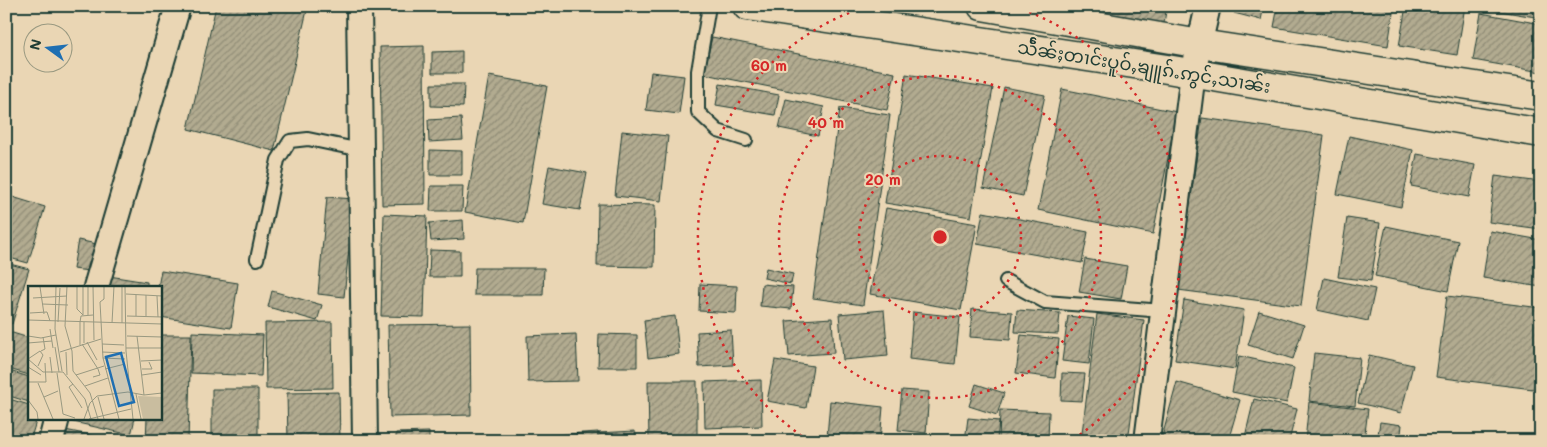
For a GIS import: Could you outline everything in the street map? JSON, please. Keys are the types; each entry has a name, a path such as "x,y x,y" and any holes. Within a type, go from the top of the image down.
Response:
{"highway":[{"name":"သဵႅၼ်ႈတၢင်းပူဝ်ႇၶျူၵ်ႉဢွင်ႇသၢၼ်း","path":"747,6 1193,73 1541,133"},
{"name":"သဵႅၼ်ႈတၢင်းပူဝ်ႇၶျူၵ်ႉဢွင်ႇသၢၼ်း","path":"982,6 1200,44 1541,96"}],"street":[{"path":"96,286 178,6"},
{"path":"359,6 365,441"},
{"path":"1148,441 1193,73 1208,6"},
{"path":"51,441 57,420"}],"lane":[{"path":"709,6 698,71 698,112 718,131 746,140"},
{"path":"257,258 278,160 290,141 308,140 361,150"},
{"path":"1006,280 1044,302 1164,310"}],"building":[{"path":"216,6 308,6 274,151 188,129"},
{"path":"987,6 1167,6 1162,34"},
{"path":"1236,6 1264,6 1261,20 1234,13"},
{"path":"1278,6 1394,6 1388,46 1274,27"},
{"path":"1406,6 1465,6 1457,55 1399,46"},
{"path":"1488,6 1541,6 1541,18 1488,9"},
{"path":"1481,13 1541,24 1541,72 1473,60"},
{"path":"712,37 895,73 887,110 704,74"},
{"path":"424,46 425,204 382,205 380,47"},
{"path":"462,51 462,73 432,73 432,52"},
{"path":"651,72 684,76 679,114 646,110"},
{"path":"906,74 993,88 971,217 885,203"},
{"path":"489,76 547,86 523,223 465,212"},
{"path":"431,84 464,84 463,107 431,106"},
{"path":"720,84 779,95 775,115 716,105"},
{"path":"1004,87 1045,95 1023,196 983,188"},
{"path":"1062,89 1177,112 1153,234 1038,210"},
{"path":"786,99 824,107 818,136 779,128"},
{"path":"840,108 890,115 863,305 813,298"},
{"path":"461,118 463,140 429,142 428,120"},
{"path":"1202,118 1324,135 1301,306 1178,290"},
{"path":"622,131 668,136 661,201 615,196"},
{"path":"1349,136 1413,150 1401,207 1337,194"},
{"path":"430,150 462,151 462,175 430,175"},
{"path":"1417,154 1475,165 1469,197 1411,186"},
{"path":"549,166 587,173 580,210 542,204"},
{"path":"1495,176 1541,182 1541,229 1489,222"},
{"path":"431,186 463,186 462,211 430,211"},
{"path":"6,195 45,207 28,263 6,257"},
{"path":"327,197 354,199 344,297 318,294"},
{"path":"598,204 655,205 654,267 597,266"},
{"path":"886,208 977,224 961,310 870,294"},
{"path":"983,212 1088,232 1082,263 977,244"},
{"path":"384,214 427,216 424,317 381,316"},
{"path":"1347,218 1380,223 1371,281 1338,277"},
{"path":"463,220 464,239 431,241 429,223"},
{"path":"1386,226 1458,241 1448,291 1375,276"},
{"path":"1490,231 1541,240 1541,287 1483,278"},
{"path":"78,240 101,245 97,272 73,269"},
{"path":"430,250 460,251 460,277 429,277"},
{"path":"1085,259 1127,266 1121,299 1079,292"},
{"path":"6,263 29,269 12,324 6,322"},
{"path":"475,268 544,268 543,295 474,295"},
{"path":"766,268 793,274 791,284 764,278"},
{"path":"161,271 238,283 231,328 161,317 161,286 158,286"},
{"path":"109,276 147,282 147,286 107,286"},
{"path":"1324,278 1375,289 1368,321 1317,310"},
{"path":"700,284 737,286 736,313 699,311"},
{"path":"762,284 793,287 791,309 760,306"},
{"path":"272,291 322,305 317,321 268,307"},
{"path":"1447,296 1541,308 1541,390 1436,377"},
{"path":"1184,300 1244,310 1235,369 1175,360"},
{"path":"972,309 1012,312 1010,340 970,337"},
{"path":"884,310 888,356 843,360 839,314"},
{"path":"1017,310 1060,313 1058,334 1015,332"},
{"path":"1259,311 1304,325 1293,359 1248,345"},
{"path":"913,312 960,317 955,364 909,359"},
{"path":"1097,314 1144,320 1128,441 1081,441"},
{"path":"675,316 679,354 648,358 644,320"},
{"path":"1068,316 1094,319 1089,364 1062,361"},
{"path":"832,318 834,353 789,356 786,321"},
{"path":"332,322 333,388 266,389 265,323"},
{"path":"470,324 471,415 390,417 388,325"},
{"path":"731,330 733,365 699,367 697,332"},
{"path":"6,331 28,338 28,375 6,368"},
{"path":"192,332 263,335 261,376 191,373"},
{"path":"576,334 578,381 528,382 527,336"},
{"path":"599,334 637,335 637,367 598,367"},
{"path":"161,335 191,335 188,441 146,441 147,420 161,420"},
{"path":"1021,335 1059,339 1055,378 1016,373"},
{"path":"1314,353 1360,358 1355,406 1309,401"},
{"path":"1369,355 1413,365 1401,413 1358,403"},
{"path":"1239,356 1294,368 1287,403 1232,392"},
{"path":"775,360 813,366 806,408 767,401"},
{"path":"6,370 28,377 28,402 6,395"},
{"path":"1062,373 1085,374 1082,401 1061,400"},
{"path":"761,380 762,426 705,428 704,382"},
{"path":"648,381 697,381 697,441 649,441"},
{"path":"1177,382 1240,400 1228,441 1161,441"},
{"path":"976,384 1004,393 997,415 969,406"},
{"path":"212,389 258,389 258,441 212,441"},
{"path":"902,390 929,392 926,433 898,430"},
{"path":"339,392 340,441 288,441 287,393"},
{"path":"6,398 28,405 28,420 36,420 30,441 6,441"},
{"path":"1254,399 1297,409 1289,441 1244,441"},
{"path":"830,401 883,407 880,441 827,437"},
{"path":"1309,402 1368,409 1364,441 1305,441"},
{"path":"1000,410 1049,412 1048,441 999,441"},
{"path":"968,418 999,421 997,441 965,441"},
{"path":"69,420 135,420 131,435"},
{"path":"1380,422 1402,425 1400,441 1377,441"},
{"path":"65,430 119,441 63,441"},
{"path":"635,431 636,441 598,441 598,433"},
{"path":"429,432 429,441 396,441 396,433"},
{"path":"598,432 598,441 512,441 512,438"},
{"path":"767,436 767,441 724,441 723,439"}]}
